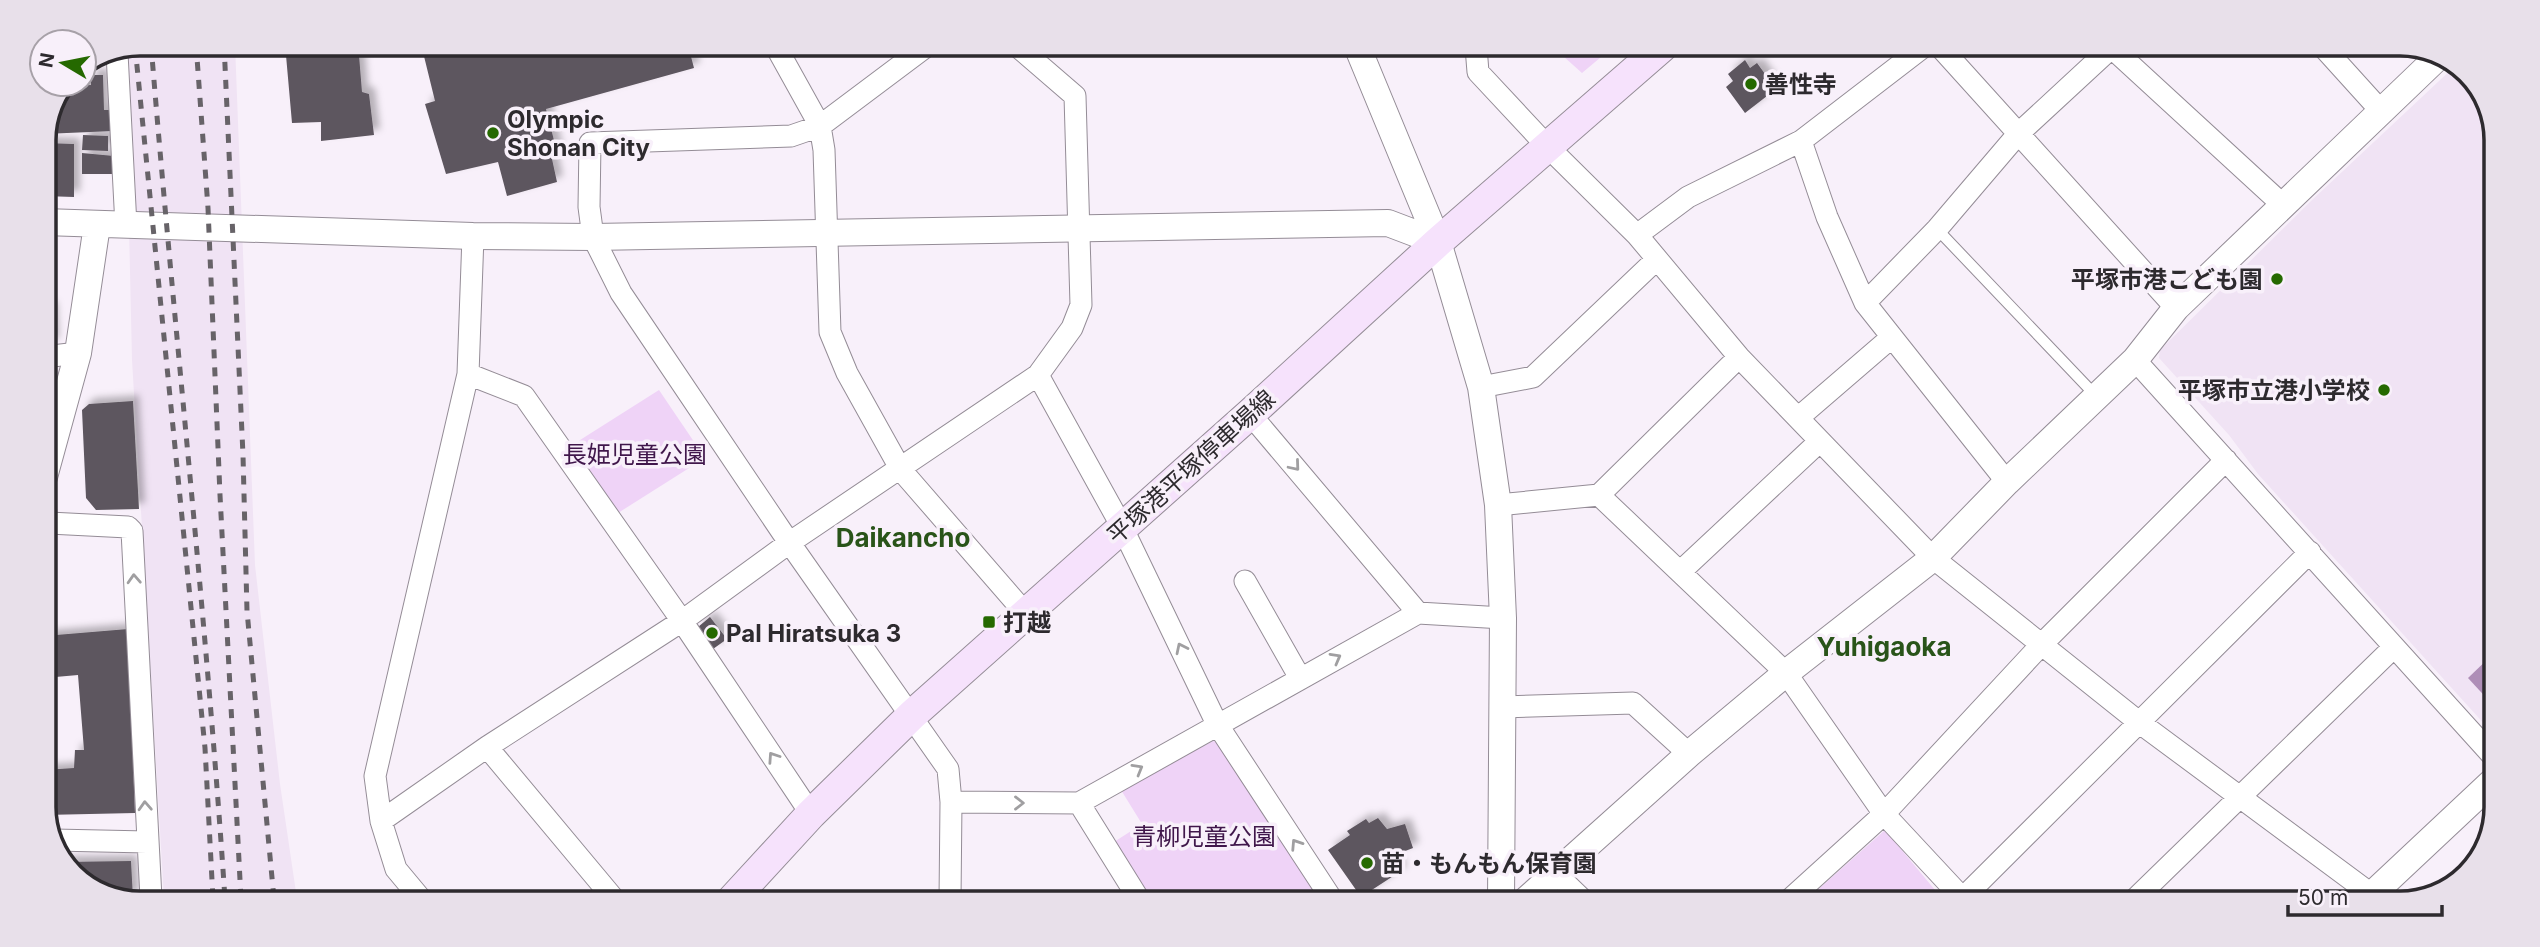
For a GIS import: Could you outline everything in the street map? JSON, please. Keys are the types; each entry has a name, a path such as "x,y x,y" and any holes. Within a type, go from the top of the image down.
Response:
{"main road":[{"name":"平塚港平塚停車場線","path":"740,891 811,814 912,715 1250,414 1438,242 1652,56"}],"street":[{"path":"781,56 820,127 824,150 830,332 847,373 901,470 1026,614"},
{"path":"915,56 820,127 791,136 590,144 589,207 593,237 621,293 789,543 948,769 951,802 950,891"},
{"path":"381,821 487,747 682,621 789,543 901,470 1038,375 1072,328 1081,305 1075,96 1029,56"},
{"path":"1361,56 1438,242 1481,387 1498,505 1503,618 1501,891"},
{"path":"1477,56 1479,72 1548,147 1637,235 1739,357 1933,558 2140,723 2361,891"},
{"path":"1637,235 1688,197 1801,141 1912,56"},
{"path":"1948,56 2176,308"},
{"path":"1865,303 1937,229 2018,134 2103,56"},
{"path":"2121,56 2284,206"},
{"path":"2331,56 2381,111"},
{"path":"111,61 125,226"},
{"path":"1536,891 1689,754 1786,673 1933,558 2007,482 2135,360 2176,308 2432,63"},
{"path":"1801,141 1827,217 1865,303 2007,482"},
{"path":"56,223 473,236 593,237 1388,223 1438,242"},
{"path":"56,433 78,353 97,225"},
{"path":"414,891 396,869 381,821 375,776 468,374 473,236"},
{"path":"1481,387 1533,377 1657,259"},
{"path":"1798,418 1892,337"},
{"path":"56,355 78,353"},
{"path":"1498,505 1599,495 1739,357"},
{"path":"2135,360 2484,746"},
{"path":"468,374 524,396 682,621 811,814"},
{"path":"1038,375 1122,527 1217,724 1326,891"},
{"path":"1250,414 1418,613"},
{"path":"1680,572 1820,441"},
{"path":"1799,891 1884,814 2041,645 2226,460"},
{"path":"1599,495 1786,673 1884,814 1953,891"},
{"path":"56,523 128,527 132,531 150,891"},
{"path":"1972,891 2310,552"},
{"path":"1245,581 1300,678"},
{"path":"951,802 1079,803 1418,613 1503,618"},
{"path":"2143,891 2394,647"},
{"path":"1502,706 1633,703 1689,754"},
{"path":"487,747 607,891"},
{"path":"2382,891 2484,790"},
{"path":"1079,803 1134,891"},
{"path":"63,840 147,842"},
{"path":"1556,874 1574,891"}],"lane":[{"path":"1937,229 2097,397"}],"shaded area":[{"path":"235,56 255,565 280,784 296,891 164,891 132,360 125,58"},
{"name":"平塚市立港小学校","path":"2449,72 2467,89 2480,113 2484,134 2484,724 2258,474 2229,435 2159,358 2160,350 2311,201"},
{"path":"2484,663 2484,695 2468,678"}],"green space":[{"path":"1563,56 1602,56 1582,73"},
{"name":"長姫児童公園","path":"659,390 705,458 618,513 569,447"},
{"name":"青柳児童公園","path":"1213,741 1220,743 1316,891 1146,891 1114,842 1142,824 1121,790"},
{"path":"1885,830 1936,891 1816,891"}],"building":[{"path":"286,56 359,56 362,92 369,94 374,135 321,141 321,122 292,123"},
{"name":"Olympic Shonan City","path":"424,56 691,56 694,68 546,109 558,156 552,159 557,182 507,196 498,162 446,174 425,104 435,101"},
{"name":"善性寺","path":"1745,60 1750,68 1757,63 1776,89 1745,113 1726,87 1733,81 1728,74"},
{"path":"98,75 103,75 104,110 112,110 113,131 57,133 62,108 67,98 98,98"},
{"path":"83,135 108,136 108,151 82,150"},
{"path":"56,143 74,144 74,197 56,196"},
{"path":"82,153 114,156 113,174 82,174"},
{"path":"133,401 139,509 96,510 86,498 82,410 89,404"},
{"name":"Pal Hiratsuka 3","path":"710,617 727,639 713,649 698,627"},
{"path":"128,629 135,813 56,815 56,769 74,768 75,750 84,750 78,675 56,677 56,635"},
{"name":"苗・もんもん保育園","path":"1378,818 1387,829 1405,824 1413,848 1392,856 1401,871 1370,891 1357,891 1328,850 1350,835 1347,831 1366,819 1369,823"},
{"path":"131,861 133,890 113,887 98,880 76,862"}],"railway":[{"path":"136,56 205,748 213,891"},
{"path":"152,56 209,685 224,891"},
{"path":"197,56 208,208 241,891"},
{"path":"225,56 243,455 247,611 273,891"}],"place":[{"name":"善性寺","path":"1751,84"},
{"name":"Olympic Shonan City","path":"493,133"},
{"name":"平塚市港こども園","path":"2277,279"},
{"name":"平塚市立港小学校","path":"2384,390"},
{"name":"打越","path":"989,622"},
{"name":"Pal Hiratsuka 3","path":"712,633"},
{"name":"苗・もんもん保育園","path":"1367,863"}],"district":[{"name":"Daikancho","path":"903,537"},
{"name":"Yuhigaoka","path":"1884,646"}]}
